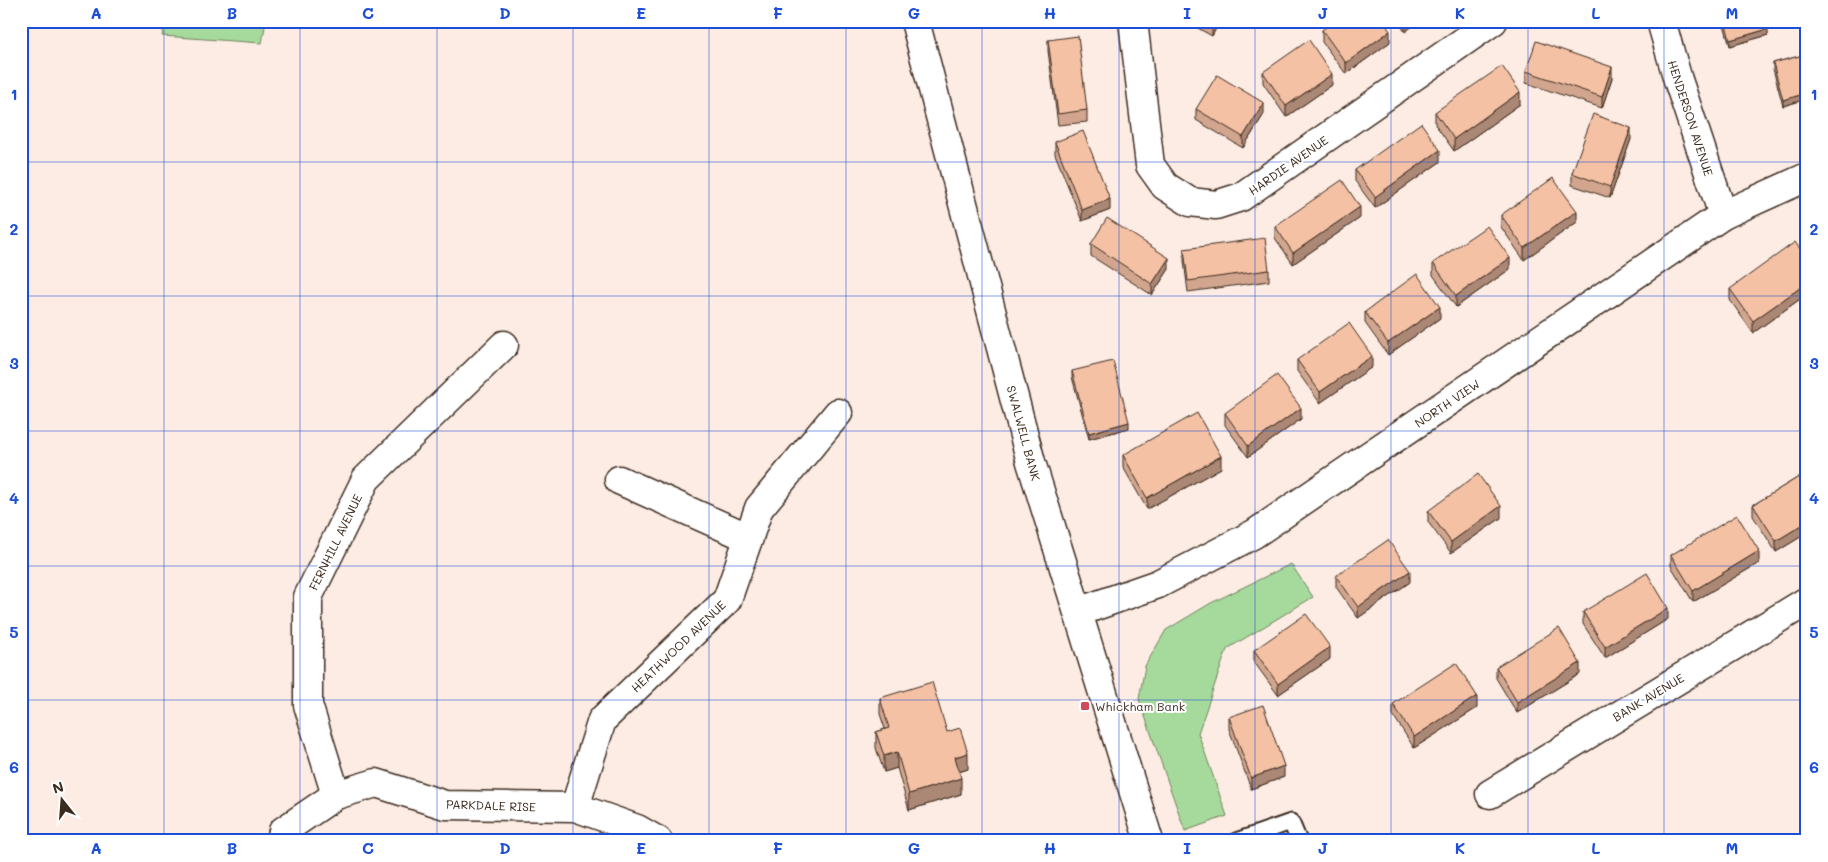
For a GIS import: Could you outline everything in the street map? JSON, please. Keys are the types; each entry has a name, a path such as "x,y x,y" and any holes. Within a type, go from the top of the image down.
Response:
{"street":[{"name":"SWALWELL BANK","path":"915,21 1031,462 1148,841"},
{"name":"HARDIE AVENUE","path":"1133,21 1150,165 1165,186 1190,202 1216,205 1242,197 1494,21"},
{"name":"HENDERSON AVENUE","path":"1661,21 1678,80 1723,214"},
{"name":"NORTH VIEW","path":"1078,612 1158,584 1254,534 1723,214 1807,177"},
{"name":"FERNHILL AVENUE","path":"336,795 308,705 308,597 366,478 504,345"},
{"name":"HEATHWOOD AVENUE","path":"575,808 602,720 727,600 759,508 838,413"},
{"path":"619,480 749,538"},
{"name":"BANK AVENUE","path":"1490,794 1807,601"},
{"name":"PARKDALE RISE","path":"281,841 283,831 336,795 376,783 445,805 575,808 638,829 658,841"}],"lane":[{"path":"1236,841 1291,822 1299,841"}],"green space":[{"path":"165,21 266,21 262,43 162,36"},
{"path":"1291,564 1313,597 1227,649 1198,733 1227,816 1185,831 1139,699 1145,666 1166,630 1211,603"}],"building":[{"path":"1206,21 1214,21 1212,25"},
{"path":"1335,21 1383,21 1390,31 1346,63 1322,30"},
{"path":"1725,21 1766,21 1768,29 1730,40"},
{"path":"1078,36 1087,110 1058,114 1048,40"},
{"path":"1309,40 1332,74 1286,106 1263,72"},
{"path":"1536,41 1612,67 1602,97 1526,71"},
{"path":"1807,54 1807,93 1783,100 1773,63"},
{"path":"1502,66 1520,92 1454,139 1435,112"},
{"path":"1217,75 1264,103 1243,137 1196,109"},
{"path":"1593,114 1631,128 1610,187 1572,173"},
{"path":"1421,123 1440,150 1375,197 1355,170"},
{"path":"1083,131 1110,199 1082,210 1055,142"},
{"path":"1553,178 1577,211 1524,248 1501,215"},
{"path":"1342,180 1360,207 1293,253 1275,226"},
{"path":"1107,218 1169,258 1152,284 1091,244"},
{"path":"1487,226 1510,258 1456,296 1433,263"},
{"path":"1265,238 1269,270 1188,281 1184,249"},
{"path":"1795,242 1807,259 1807,283 1753,321 1730,289"},
{"path":"1417,274 1440,307 1388,343 1365,312"},
{"path":"1349,323 1372,356 1320,392 1297,360"},
{"path":"1113,361 1129,422 1089,433 1072,371"},
{"path":"1277,375 1301,408 1248,446 1225,413"},
{"path":"1197,413 1221,456 1147,498 1123,455"},
{"path":"1807,472 1807,522 1776,541 1753,505"},
{"path":"1478,474 1501,506 1451,542 1428,511"},
{"path":"1737,515 1759,551 1693,591 1671,555"},
{"path":"1388,540 1410,571 1358,607 1336,576"},
{"path":"1647,573 1668,608 1605,647 1583,612"},
{"path":"1306,614 1330,647 1278,684 1254,650"},
{"path":"1559,628 1580,663 1517,702 1496,667"},
{"path":"1456,663 1477,696 1414,737 1393,704"},
{"path":"932,682 947,732 960,728 968,753 955,757 961,778 909,794 897,752 884,756 876,732 889,728 880,698"},
{"path":"1263,705 1284,766 1251,778 1229,717"},
{"path":"1271,837 1273,841 1263,841"}],"place":[{"name":"Whickham Bank","path":"1085,706"}]}
